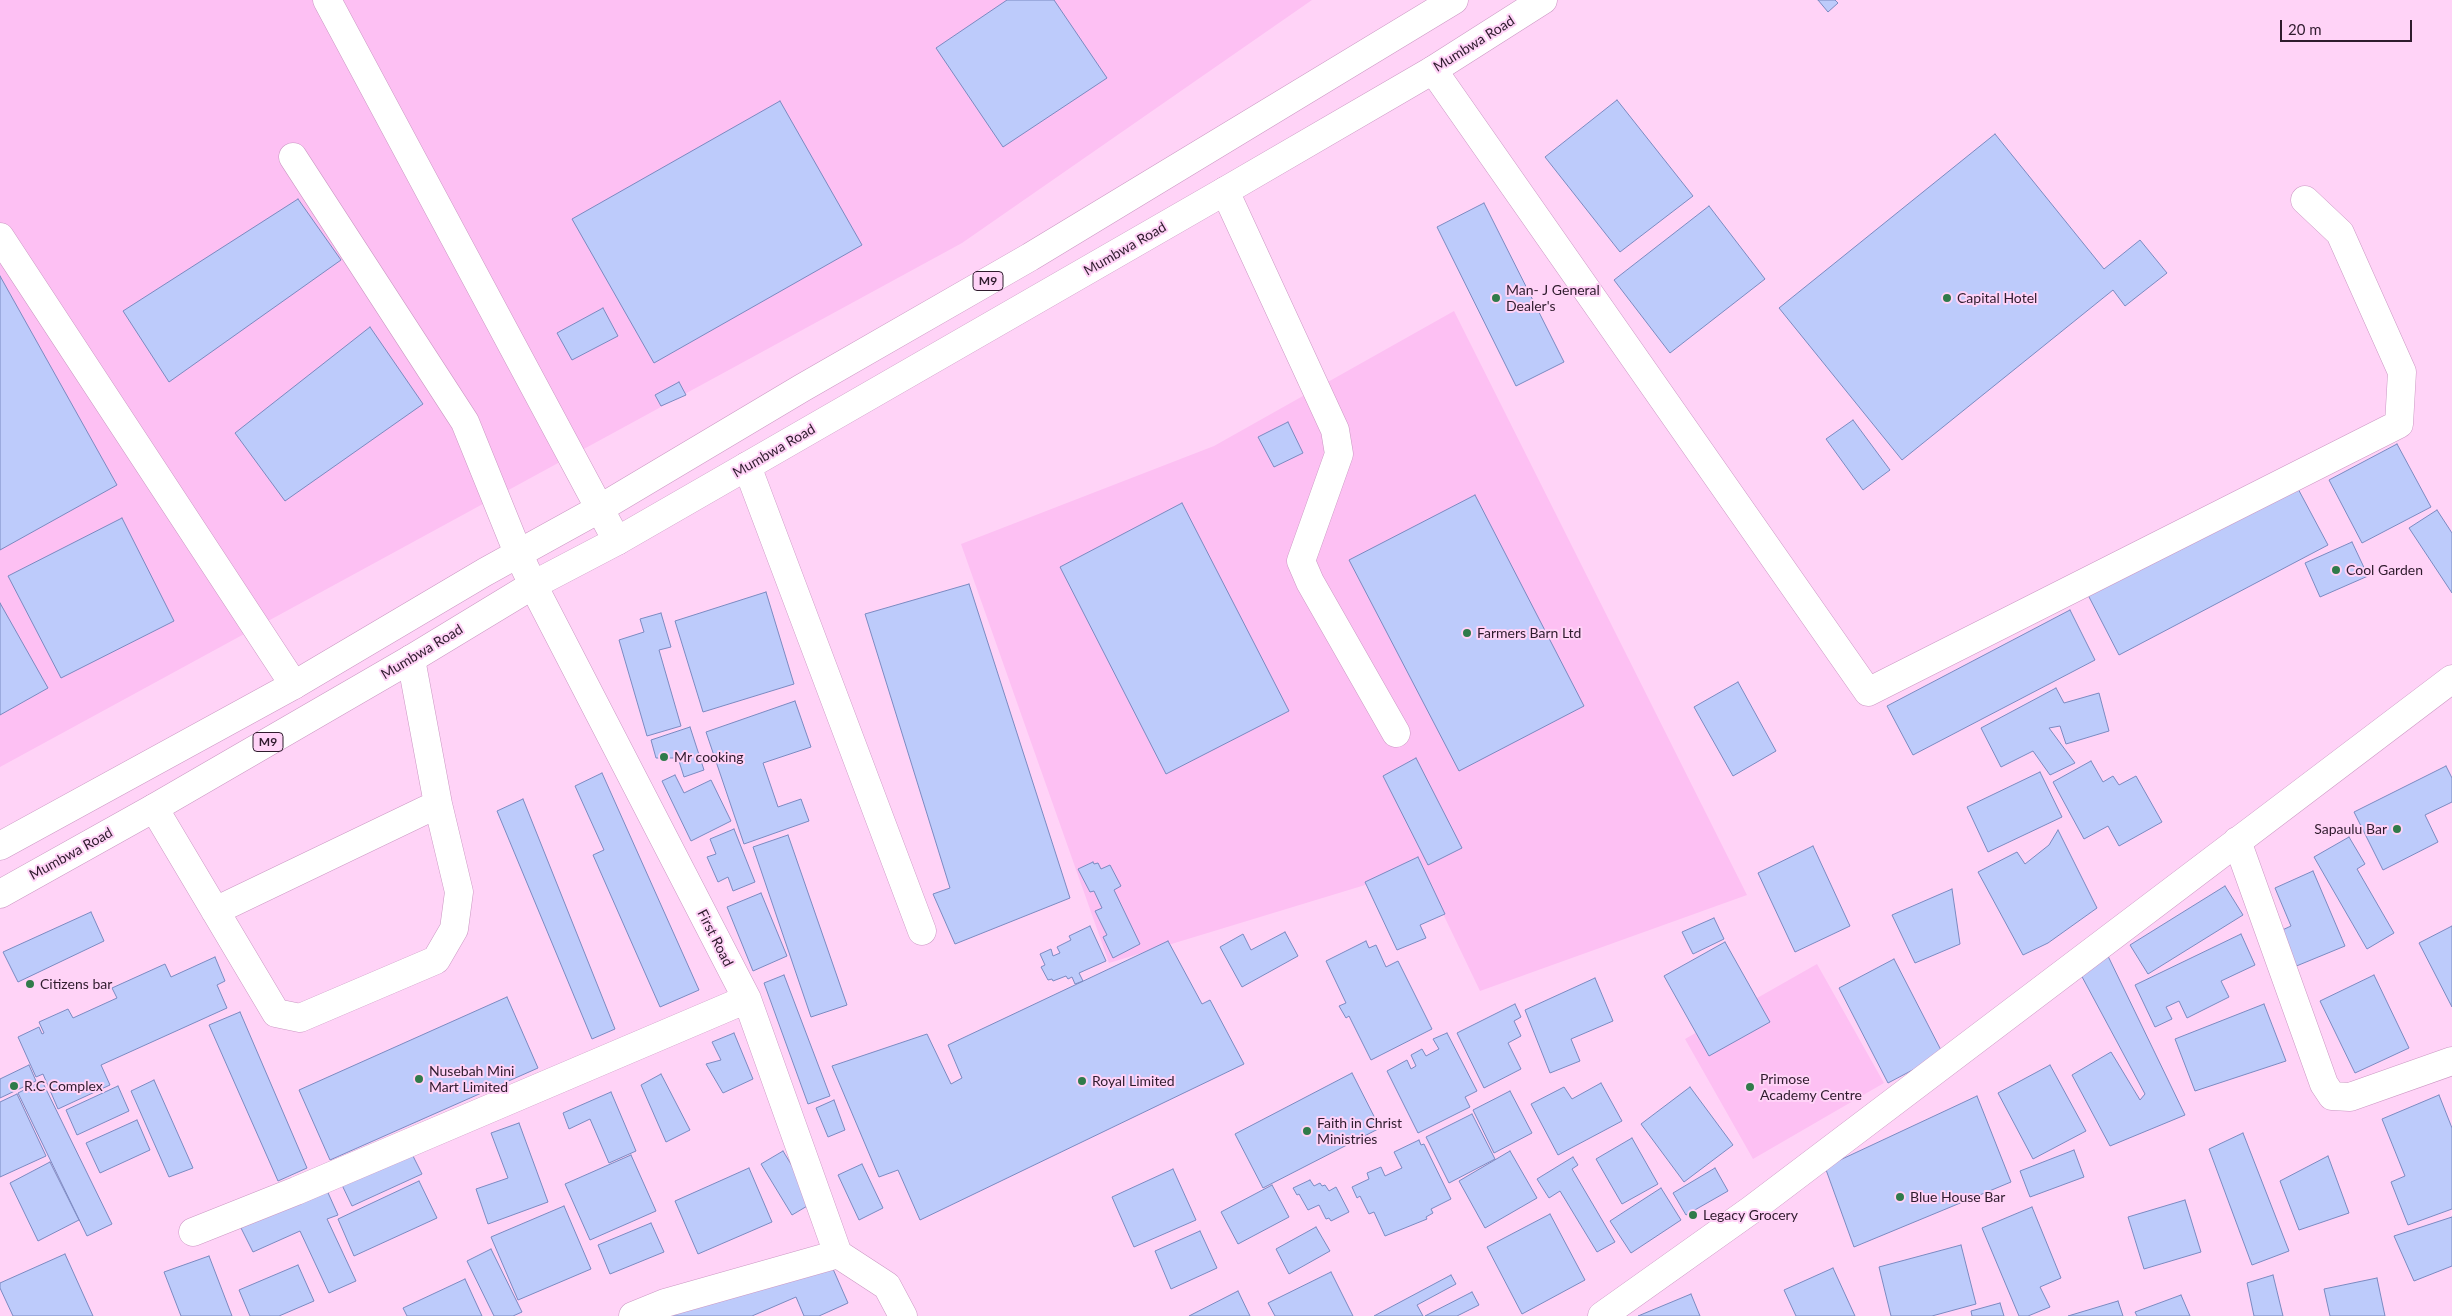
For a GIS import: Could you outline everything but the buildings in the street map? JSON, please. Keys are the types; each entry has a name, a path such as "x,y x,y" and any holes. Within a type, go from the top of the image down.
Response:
{"street":[{"path":"327,0 617,541"},
{"name":"M9","path":"0,846 294,685 518,553 599,509 802,388 1030,257 1454,0"},
{"name":"Mumbwa Road","path":"0,894 154,808 411,659 533,585 617,541 1226,191 1433,70 1543,0"},
{"path":"1433,70 1868,692 2399,424 2402,372 2340,233 2305,200"},
{"name":"First Road","path":"292,157 465,422 518,553 533,585 747,999 838,1254"},
{"path":"1226,191 1335,430 1339,454 1301,561 1310,582 1396,733"},
{"path":"0,237 294,685"},
{"path":"746,466 922,931"},
{"path":"154,808 276,1013 300,1018 436,960 454,929 458,892 438,804 411,659"},
{"path":"1602,1316 1758,1204 2452,679"},
{"path":"215,911 438,804"},
{"path":"2238,841 2324,1084 2332,1096 2350,1097 2452,1061"},
{"path":"193,1232 296,1191 747,999"},
{"path":"633,1316 665,1303 838,1254 887,1286 903,1316"}],"shaded area":[{"path":"0,0 1312,0 962,243 0,767"},
{"name":"Farmers Barn Ltd","path":"1454,311 1747,895 1480,991 1421,868 1109,963 961,544 1214,446"},
{"path":"1817,964 1884,1083 1753,1159 1685,1039"}],"place":[{"name":"Man- J General Dealer's","path":"1496,298"},
{"name":"Capital Hotel","path":"1947,298"},
{"name":"Cool Garden","path":"2336,570"},
{"name":"Farmers Barn Ltd","path":"1467,633"},
{"name":"Mr cooking","path":"664,757"},
{"name":"Sapaulu Bar","path":"2397,829"},
{"name":"Citizens bar","path":"30,984"},
{"name":"Nusebah Mini Mart Limited","path":"419,1079"},
{"name":"Royal Limited","path":"1082,1081"},
{"name":"R.C Complex","path":"14,1086"},
{"name":"Primose Academy Centre","path":"1750,1087"},
{"name":"Faith in Christ Ministries","path":"1307,1131"},
{"name":"Blue House Bar","path":"1900,1197"},
{"name":"Legacy Grocery","path":"1693,1215"}]}
